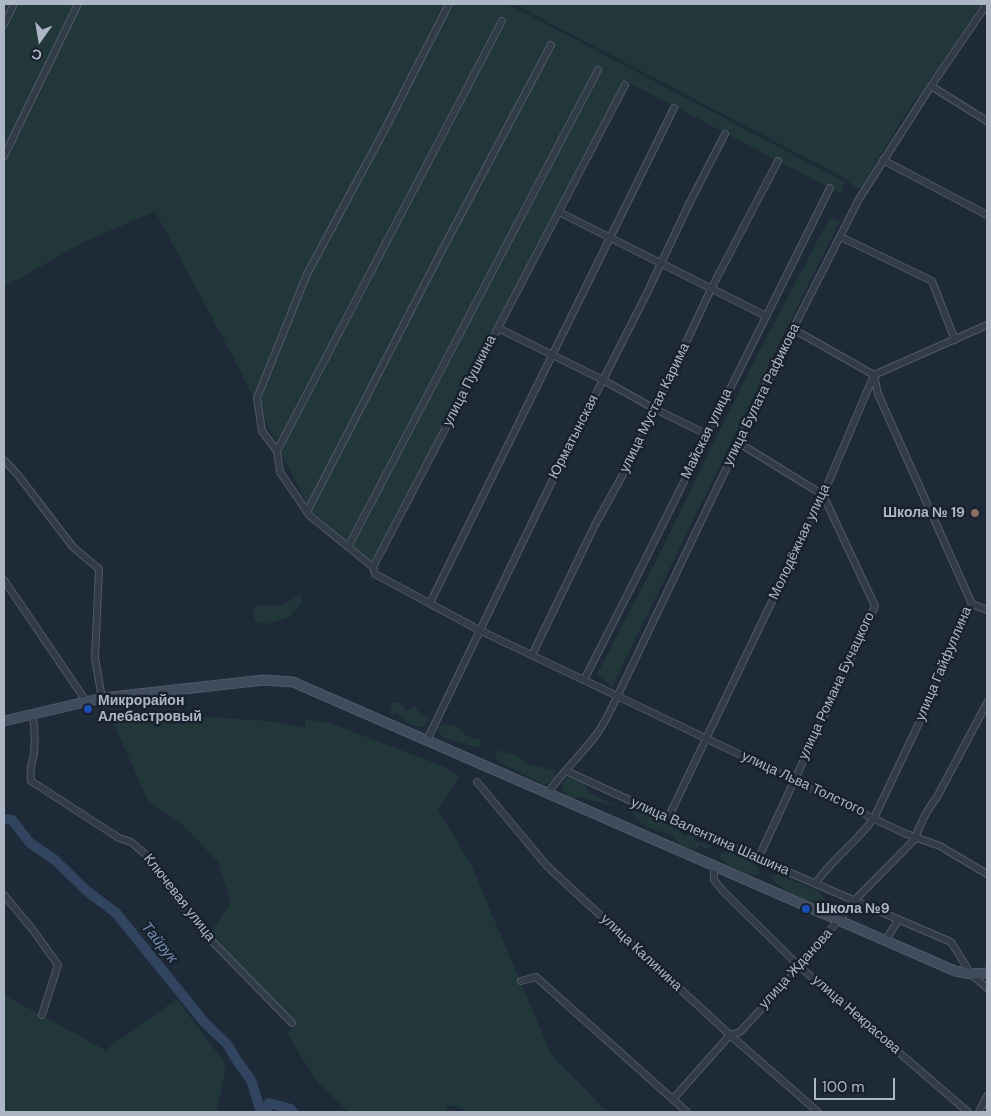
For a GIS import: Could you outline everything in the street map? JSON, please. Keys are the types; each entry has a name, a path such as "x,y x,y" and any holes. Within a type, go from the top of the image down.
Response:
{"street":[{"path":"4,24 14,4"},
{"path":"4,156 78,4"},
{"path":"449,4 384,131 307,274 257,398 262,431 277,451 280,472 310,516 373,567 375,574 479,630"},
{"name":"улица Булата Рафикова","path":"548,792 556,780 566,771 597,733 618,697 793,329 859,199 931,86 984,14 987,4"},
{"path":"277,451 502,21"},
{"path":"307,512 439,256 551,45"},
{"path":"348,547 598,70"},
{"name":"улица Пушкина","path":"373,567 625,85"},
{"path":"931,86 987,121"},
{"path":"430,603 674,108"},
{"name":"Юрматынская","path":"427,740 479,630 725,134"},
{"path":"884,160 987,215"},
{"name":"улица Мустая Карима","path":"532,655 596,522 620,480 655,409 711,289 778,161"},
{"name":"Майская улица","path":"584,680 830,188"},
{"path":"559,212 766,316"},
{"path":"841,236 932,281 955,340"},
{"path":"793,329 874,375 987,325"},
{"path":"498,328 708,435"},
{"name":"Молодёжная улица","path":"668,818 823,495 874,375"},
{"name":"улица Гайфуллина","path":"815,884 824,870 866,830 874,818 928,704 972,604 878,394 874,375"},
{"path":"739,443 823,495"},
{"path":"4,460 18,475 73,547 99,570 95,658 102,698"},
{"name":"улица Романа Бучацкого","path":"758,859 875,606 823,495"},
{"path":"4,580 86,701"},
{"path":"972,604 987,610"},
{"name":"улица Льва Толстого","path":"479,630 915,838 940,846 987,874"},
{"path":"4,721 102,698 264,680 293,682 955,971 971,974 987,973"},
{"name":"улица Жданова","path":"673,1100 730,1035 740,1032 800,967 854,901 915,838 919,826 987,703"},
{"name":"Ключевая улица","path":"32,714 35,723 34,754 29,772 31,781 112,834 131,842 151,859 174,895 206,935 292,1023"},
{"name":"улица Валентина Шашина","path":"566,771 758,859 951,942 971,974 987,988"},
{"name":"улица Калинина","path":"477,782 547,866 730,1035 818,1112"},
{"name":"улица Некрасова","path":"714,866 714,880 800,967 968,1112"},
{"path":"4,895 33,930 58,965 42,1015"},
{"path":"886,940 898,920"},
{"path":"521,981 536,978 688,1112"},
{"path":"979,1112 987,1096"}],"green space":[{"path":"4,4 508,4 845,182 841,194 626,81 376,563 339,537 310,510 233,357 155,211 80,244 4,287"},
{"path":"514,4 982,4 905,115 860,189 849,183 861,162 850,181"},
{"path":"830,217 840,221 612,687 597,674 659,555 749,371"},
{"path":"300,595 303,602 288,617 269,624 254,621 254,606 281,606"},
{"path":"392,702 400,703 406,711 415,706 420,714 430,719 423,727 419,727 406,721 398,713 389,715"},
{"path":"149,714 184,725 188,716 271,721 305,728 305,719 330,723 445,767 459,777 438,810 470,862 551,1054 607,1112 470,1112 449,1105 444,1112 349,1112 318,1083 287,1034 294,1025 209,935 231,902 218,862 185,827 148,801 110,715"},
{"path":"440,725 456,726 467,736 480,740 480,746 475,747 443,737 436,729"},
{"path":"493,750 515,754 529,764 555,771 555,776 552,782 544,785 498,761"},
{"path":"565,778 571,778 585,785 590,793 618,807 580,797 572,798 562,788"},
{"path":"632,812 643,813 675,826 685,836 688,833 694,835 694,841 714,846 705,849 700,845 694,850 679,844 672,835 654,830 645,825"},
{"path":"729,851 755,864 760,870 759,875 742,871 725,863 720,855"},
{"path":"773,874 818,891 826,901 824,907 779,886 770,876"},
{"path":"6,996 105,1050 177,999 226,1065 217,1112 4,1112 4,997"}],"waterway":[{"name":"Тайрук","path":"4,819 12,820 30,843 55,860 87,891 116,913 205,1023 227,1044 251,1080 261,1112"},
{"name":"Тайрук","path":"266,1112 269,1103 291,1109 293,1112"}],"place":[{"name":"Школа № 19","path":"975,513"},
{"name":"Микрорайон Алебастровый","path":"88,709"},
{"name":"Школа №9","path":"806,909"}]}
